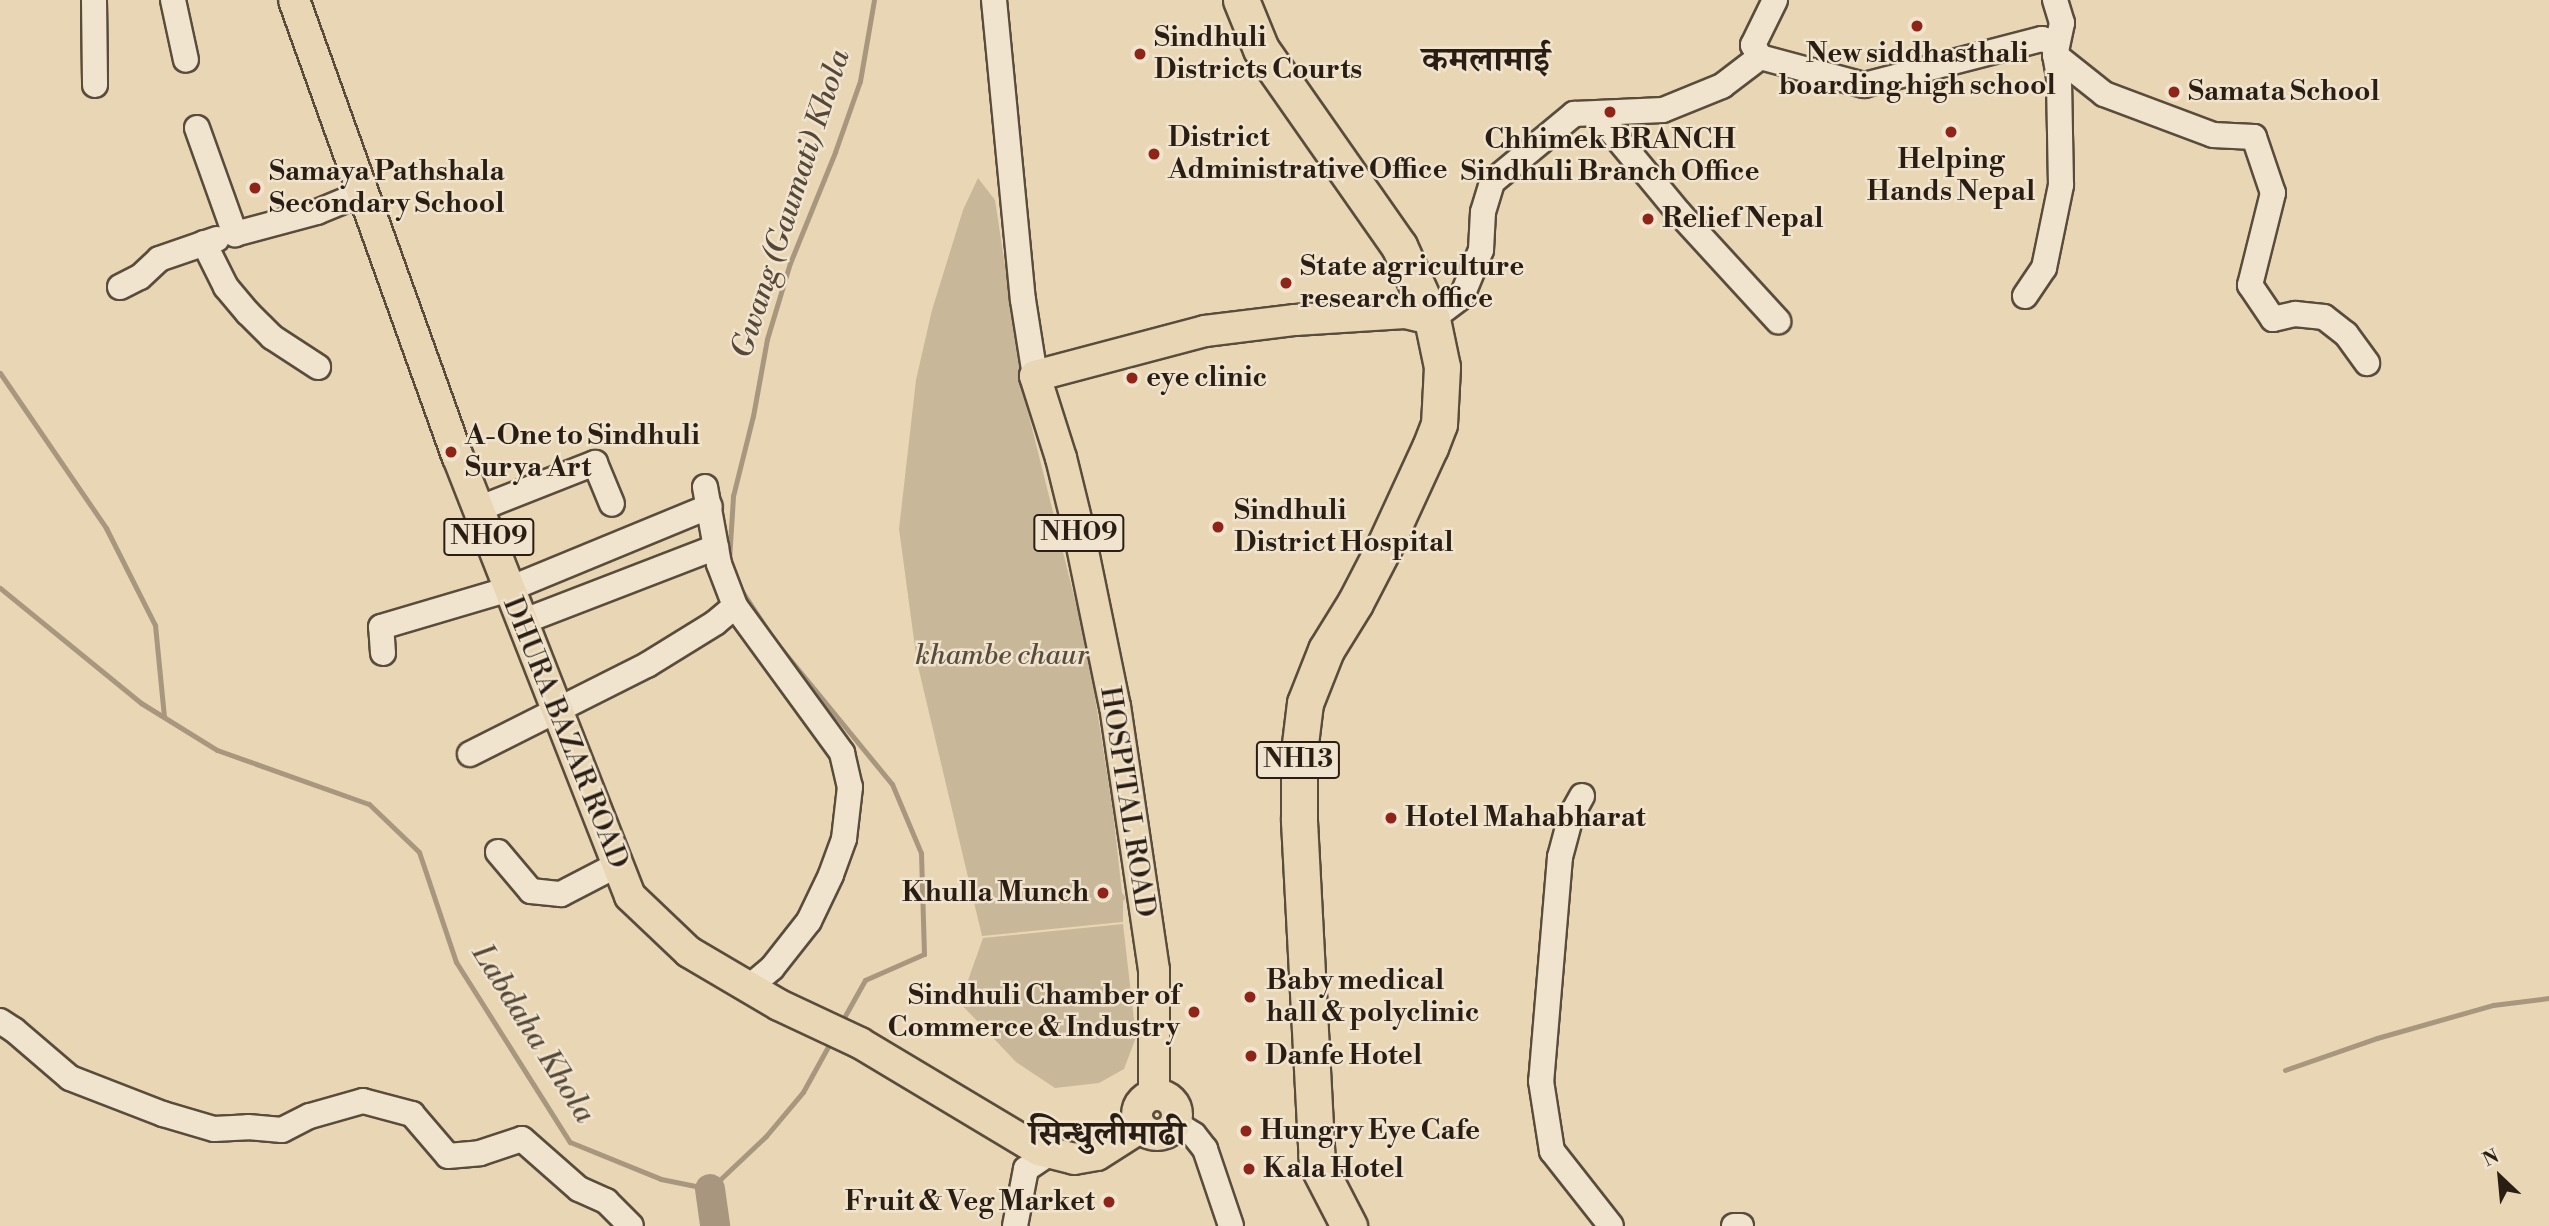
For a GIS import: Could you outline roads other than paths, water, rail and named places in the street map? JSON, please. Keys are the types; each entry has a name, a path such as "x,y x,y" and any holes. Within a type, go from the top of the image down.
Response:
{"highway":[{"name":"NH13","path":"1241,0 1261,49 1399,246 1432,319 1442,367 1439,424 1416,483 1355,603 1326,650 1305,703 1298,751 1299,821 1317,1164 1349,1226"}],"main road":[{"name":"DHURA BAZAR ROAD","path":"294,0 478,509 630,896 689,952 779,1005 860,1043 1050,1153"},
{"path":"1035,376 1205,331 1295,320 1405,313 1432,319"},
{"name":"HOSPITAL ROAD","path":"1035,376 1061,458 1078,527 1115,707 1154,970 1154,1095"},
{"path":"1141,1127 1159,1135 1166,1133 1175,1123 1177,1116 1173,1102 1167,1097 1154,1095"},
{"name":"NH09","path":"1050,1153 1074,1158 1097,1155 1141,1127 1138,1108 1154,1095"}],"street":[{"path":"94,0 96,85"},
{"path":"173,0 186,61"},
{"path":"994,0 1022,287 1035,376"},
{"path":"1775,0 1753,45 1760,57 1864,85 2042,39 2104,94 2213,135 2255,137 2273,193 2250,285 2273,319 2295,314 2324,317 2346,334 2367,363"},
{"path":"2025,296 2044,268 2061,186 2056,49 2062,23 2055,0"},
{"path":"1432,319 1462,296 1481,250 1483,212 1492,182 1574,114 1663,110 1722,86 1760,57"},
{"path":"1598,115 1679,213 1778,321"},
{"path":"197,128 235,234"},
{"path":"120,287 140,277 159,259 204,243 317,212 363,193"},
{"path":"204,243 226,287 248,313 272,337 318,367"},
{"path":"478,509 595,463 612,504"},
{"path":"383,653 381,628 509,589 650,533 708,496 719,564 735,606 842,753 850,788 844,839 831,875 809,921 772,968 749,987"},
{"path":"650,533 663,567"},
{"path":"522,622 716,547"},
{"path":"470,754 647,665 715,623 735,606"},
{"path":"1582,796 1571,816 1560,857 1541,1081 1552,1151 1611,1226"},
{"path":"498,852 531,891 561,894 617,865"},
{"path":"0,1021 69,1078 163,1114 214,1129 248,1127 282,1130 310,1116 363,1101 412,1114 448,1156 480,1153 522,1139 579,1189 606,1201 631,1226"},
{"path":"1175,1123 1194,1135 1205,1149 1231,1226"},
{"path":"1015,1226 1026,1168 1050,1153"},
{"path":"1734,1226 1741,1226"}],"waterway":[{"name":"Gwang (Gaumati) Khola","path":"729,560 733,496 753,416 767,339 790,263 835,152 860,81 874,0"},
{"path":"0,373 106,528 155,625 164,717"},
{"name":"Labdaha Khola","path":"0,588 141,703 217,750 369,804 419,852 456,962 570,1142 661,1179 710,1189 766,1136 803,1092 831,1041"},
{"name":"Gwang (Gaumati) Khola","path":"741,590 774,640 892,784 921,853 924,954 865,980 841,1023"},
{"path":"2285,1070 2377,1038 2493,1005 2549,998"},
{"path":"710,1189 715,1226"}],"place":[{"name":"New siddhasthali boarding high school","path":"1917,26"},
{"name":"Sindhuli Districts Courts","path":"1140,54"},
{"name":"Samata School","path":"2174,92"},
{"name":"Chhimek BRANCH Sindhuli Branch Office","path":"1610,112"},
{"name":"Helping Hands Nepal","path":"1951,132"},
{"name":"District Administrative Office","path":"1154,154"},
{"name":"Samaya Pathshala Secondary School","path":"255,188"},
{"name":"Relief Nepal","path":"1648,219"},
{"name":"State agriculture research office","path":"1286,283"},
{"name":"eye clinic","path":"1132,378"},
{"name":"A-One to Sindhuli Surya Art","path":"451,452"},
{"name":"Sindhuli District Hospital","path":"1218,527"},
{"name":"Hotel Mahabharat","path":"1391,818"},
{"name":"Khulla Munch","path":"1103,893"},
{"name":"Baby medical hall & polyclinic","path":"1250,997"},
{"name":"Sindhuli Chamber of Commerce & Industry","path":"1194,1012"},
{"name":"Danfe Hotel","path":"1251,1056"},
{"name":"Hungry Eye Cafe","path":"1246,1131"},
{"name":"Kala Hotel","path":"1249,1169"},
{"name":"Fruit & Veg Market","path":"1109,1202"}],"district":[{"name":"कमलामाई","path":"1486,61"},
{"name":"सिन्धुलीमाढी","path":"1107,1135"}],"park label":[{"name":"khambe chaur","path":"1002,656"}]}
